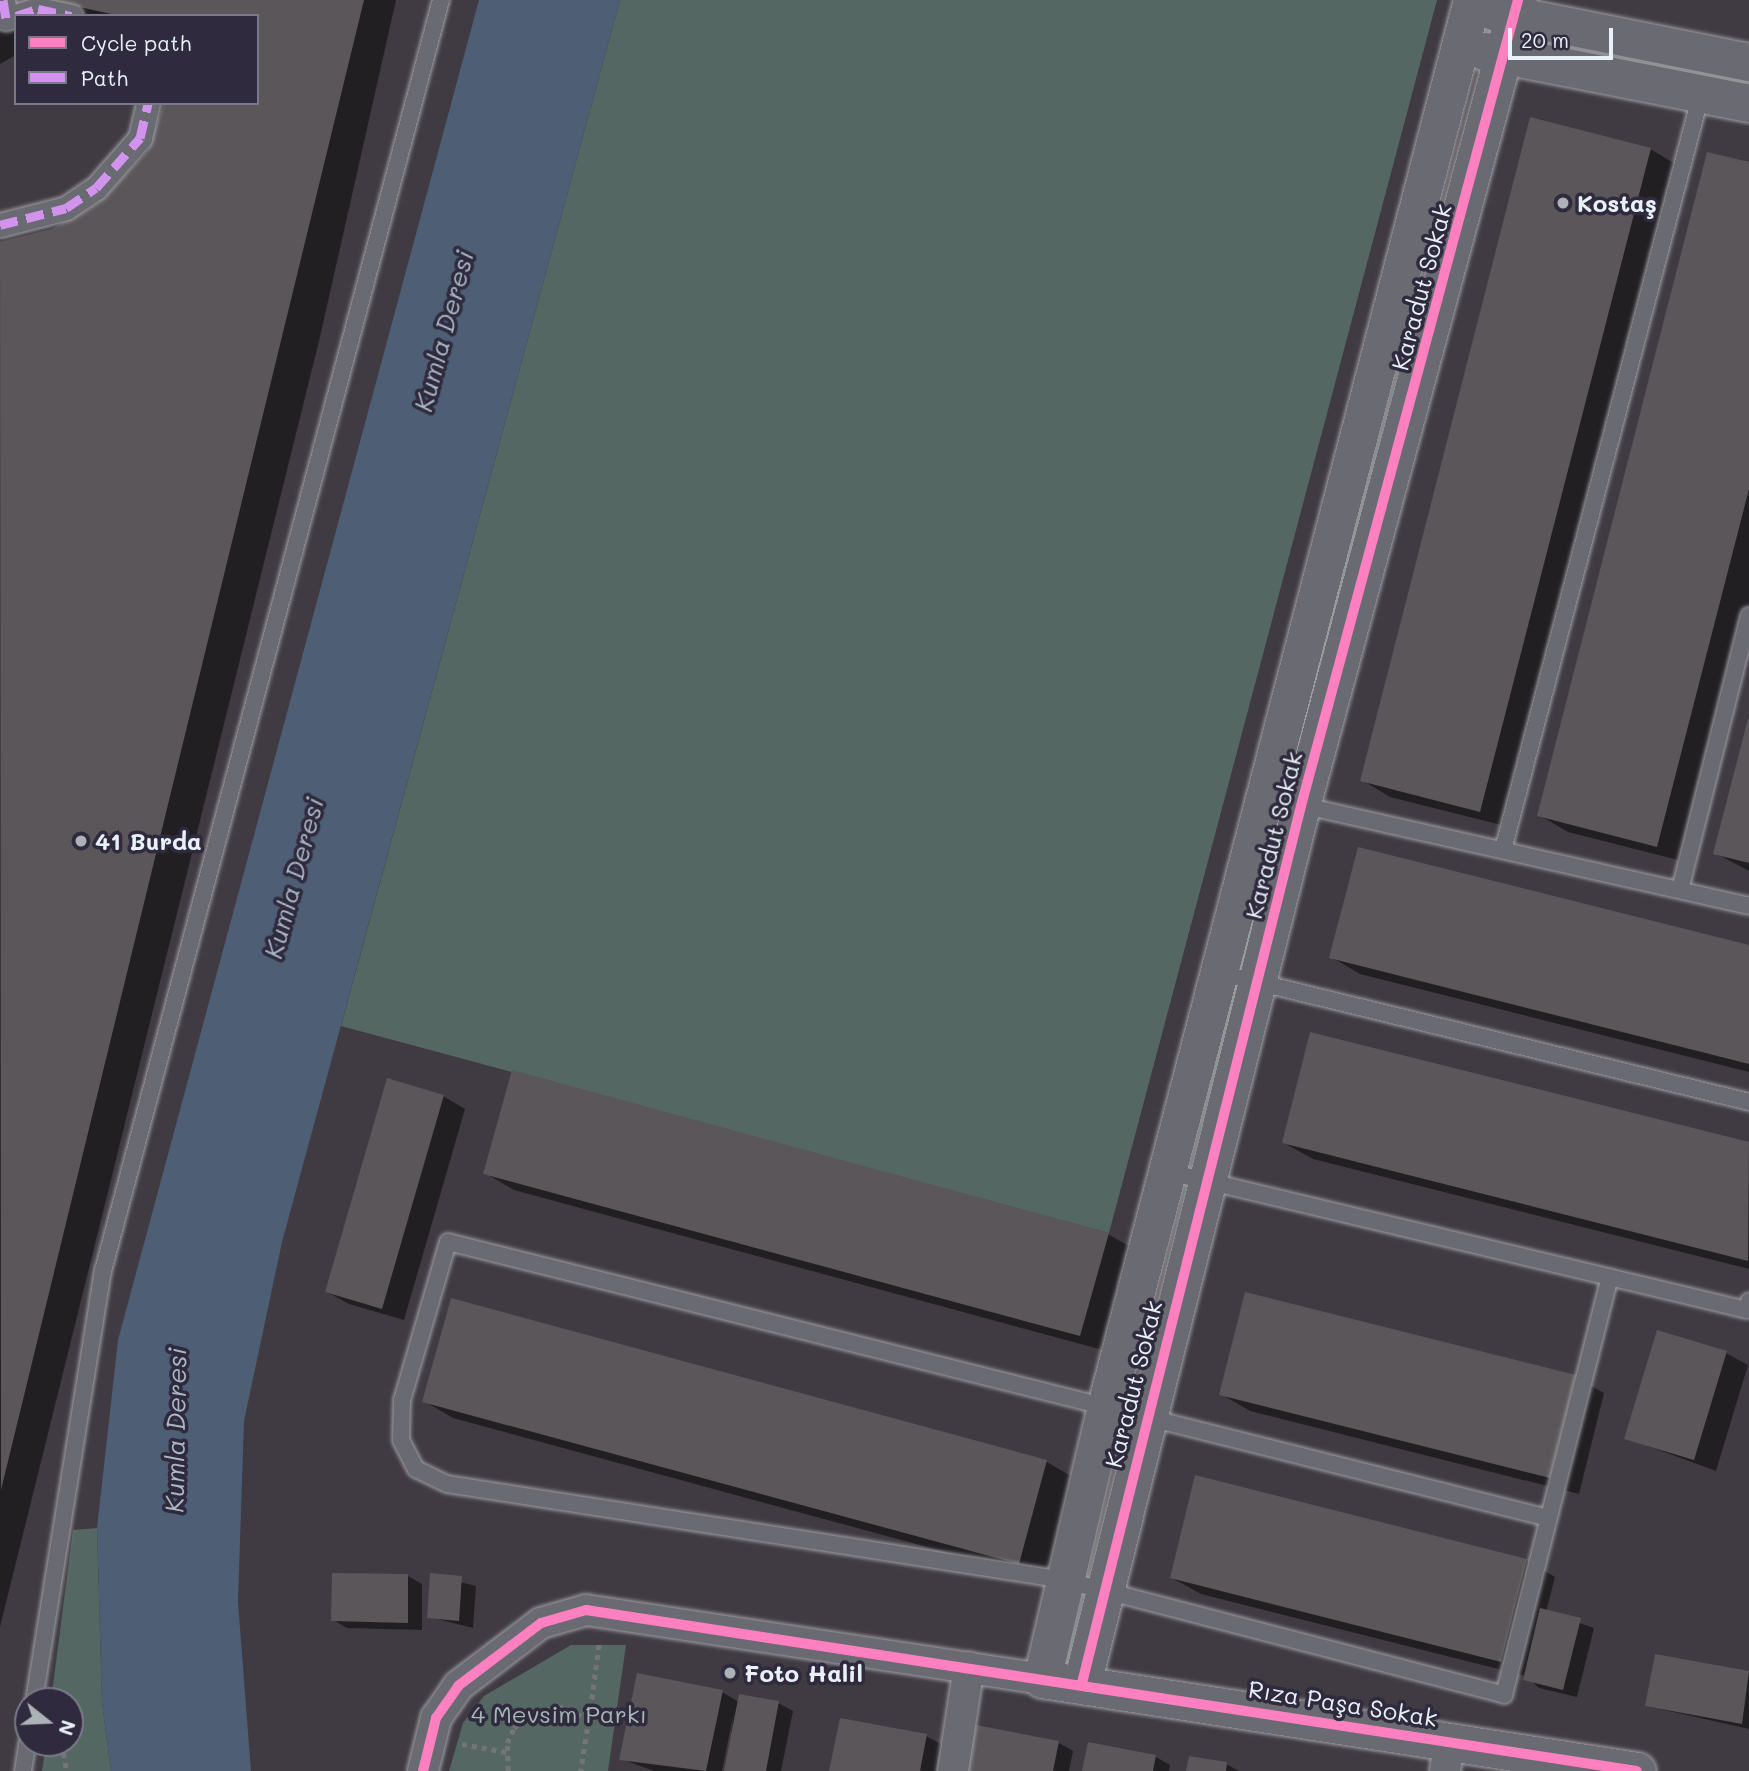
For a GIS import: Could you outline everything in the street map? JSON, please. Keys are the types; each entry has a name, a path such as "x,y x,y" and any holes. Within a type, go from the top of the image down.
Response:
{"street":[{"path":"1471,3 1516,8 1749,62"},
{"name":"Karadut Sokak","path":"1082,1683 1146,1417 1258,982 1284,802 1459,45 1471,3"},
{"name":"Karadut Sokak","path":"1042,1679 1063,1580 1106,1406 1220,973 1284,802 1506,55 1516,8"},
{"path":"8,15 38,9 62,14"},
{"path":"1459,45 1749,103"},
{"path":"0,225 66,208 96,188 140,138 148,105"},
{"path":"423,1771 429,1740 458,1686 516,1640 562,1615 603,1611 1042,1679"},
{"path":"953,1771 969,1667"},
{"name":"Rıza Paşa Sokak","path":"1042,1679 1082,1683 1447,1756 1637,1771"}],"lane":[{"path":"36,1687 103,1271 441,0"},
{"path":"1503,850 1701,94"},
{"path":"1680,890 1749,616"},
{"path":"1284,802 1749,906"},
{"path":"1220,973 1749,1102"},
{"path":"1169,1172 1747,1310 1749,1301"},
{"path":"1548,1518 448,1242 402,1400 401,1440 416,1469 447,1483 1063,1580 1504,1695 1610,1277"}],"path":[{"path":"582,1771 603,1611"},
{"path":"508,1771 506,1752 514,1727 542,1708 558,1706 589,1719"},
{"path":"429,1740 506,1752"}],"green space":[{"path":"620,0 1437,0 1109,1233 341,1026"},
{"path":"97,1528 102,1703 111,1771 42,1771 44,1757 84,1757 84,1687 53,1687 73,1530"},
{"name":"4 Mevsim Parkı","path":"571,1645 626,1645 608,1771 449,1771 463,1723 484,1696"}],"water":[{"name":"Kumla Deresi","path":"479,0 620,0 282,1242 244,1421 238,1602 251,1771 111,1771 102,1703 97,1528 118,1340"}],"building":[{"name":"41 Burda","path":"0,0 364,0 1,1490 0,242 52,229 98,203 148,151 163,105 259,105 259,14 111,14 75,6 49,14 14,14 14,25 0,29"},
{"path":"1530,117 1651,148 1480,812 1360,781"},
{"path":"1707,152 1749,162 1749,489 1657,847 1537,816"},
{"path":"1749,719 1749,863 1713,854"},
{"path":"1358,847 1749,945 1749,1064 1329,958"},
{"path":"1310,1032 1749,1142 1748,1261 1282,1143"},
{"path":"512,1070 1109,1233 1080,1336 483,1174"},
{"path":"387,1078 444,1095 382,1309 325,1292"},
{"path":"1245,1292 1576,1375 1550,1478 1219,1395"},
{"path":"451,1298 1047,1460 1019,1564 422,1402"},
{"path":"1657,1330 1727,1351 1694,1460 1624,1439"},
{"path":"1195,1475 1527,1559 1501,1662 1170,1578"},
{"path":"332,1573 408,1574 408,1623 331,1621"},
{"path":"430,1573 462,1576 459,1621 427,1618"},
{"path":"1540,1608 1581,1618 1563,1690 1523,1680"},
{"path":"1655,1654 1749,1671 1742,1724 1645,1706"},
{"path":"637,1673 723,1690 706,1771 619,1760"},
{"path":"739,1694 779,1701 766,1771 724,1771"},
{"path":"840,1718 927,1734 920,1771 829,1771"},
{"path":"976,1725 1059,1741 1053,1771 967,1771"},
{"path":"1088,1742 1156,1755 1153,1771 1082,1771"},
{"path":"1189,1756 1227,1762 1226,1771 1186,1771"}],"marked path":[{"path":"3,0 6,19"},
{"path":"22,14 38,9 62,14"},
{"path":"0,225 66,208 96,188 140,138 148,105"}],"cycle path":[{"path":"1082,1683 1301,806 1518,0"},
{"path":"423,1771 436,1718 458,1686 541,1623 586,1610 1637,1771"}],"place":[{"name":"Kostaş","path":"1563,203"},
{"name":"41 Burda","path":"81,841"},
{"name":"Foto Halil","path":"730,1673"}]}
